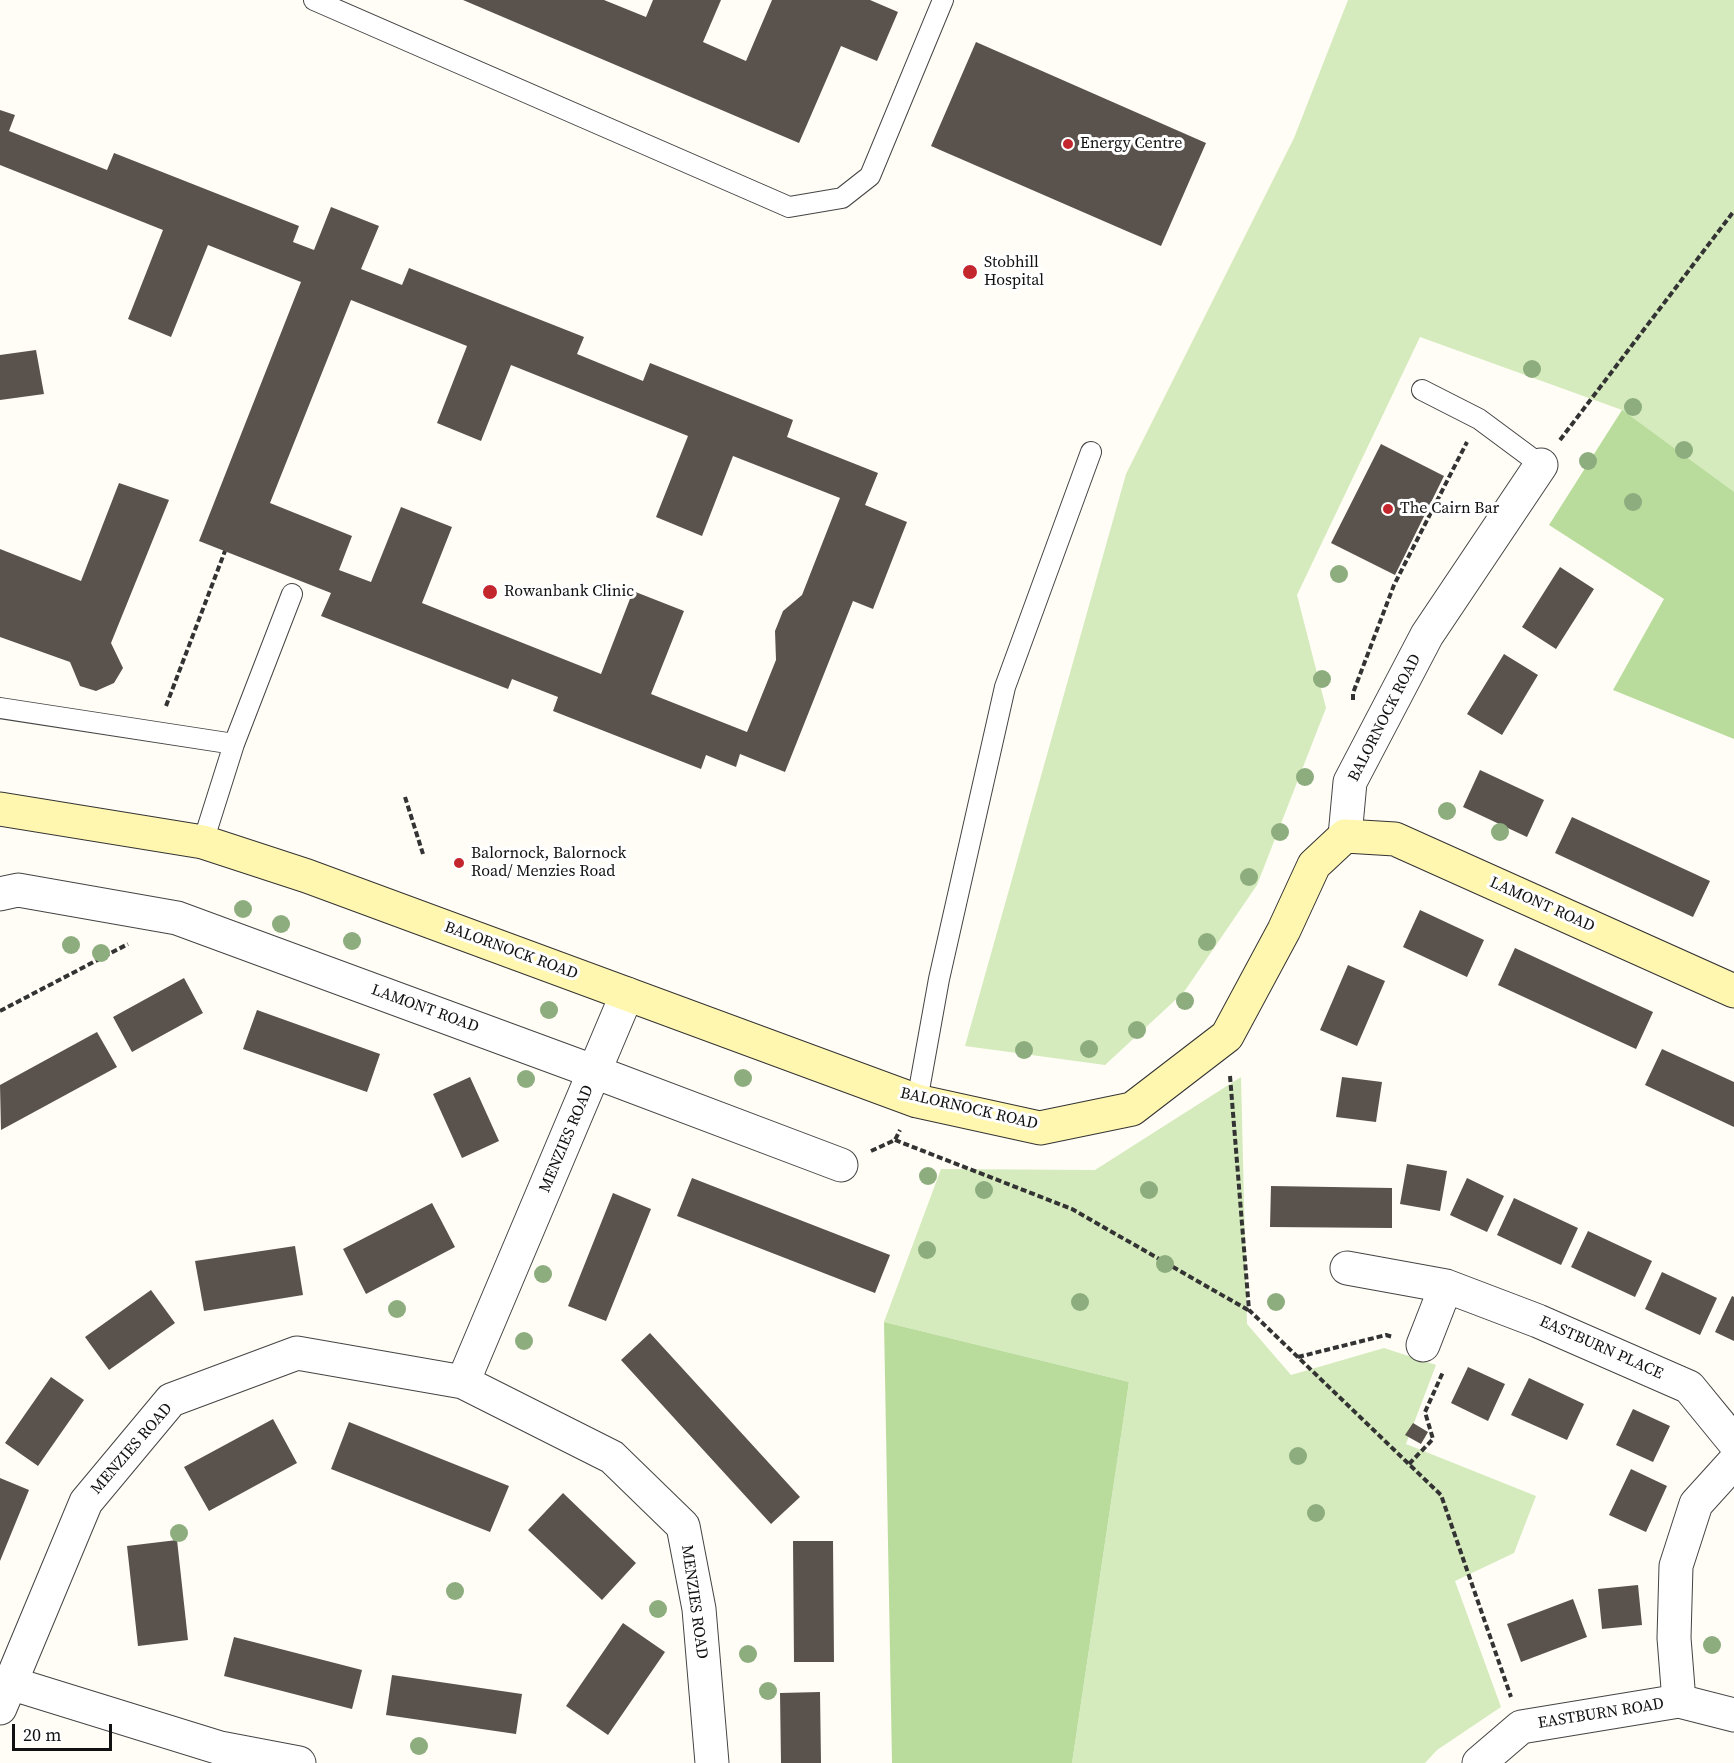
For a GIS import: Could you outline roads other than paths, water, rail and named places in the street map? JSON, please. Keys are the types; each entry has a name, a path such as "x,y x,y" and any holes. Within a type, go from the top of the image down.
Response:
{"street":[{"name":"BALORNOCK ROAD","path":"0,809 203,842 307,876 917,1101 1040,1128 1132,1109 1227,1036 1284,930 1314,865 1346,836 1350,782 1422,646 1541,465"},
{"name":"LAMONT ROAD","path":"1346,836 1395,839 1734,991"},
{"name":"LAMONT ROAD","path":"0,894 18,890 177,918 595,1072 841,1166"},
{"name":"MENZIES ROAD","path":"463,1382 627,994"},
{"name":"EASTBURN PLACE","path":"1347,1268 1446,1286 1538,1321 1689,1387 1734,1442"},
{"path":"1424,1345 1446,1286"},
{"name":"MENZIES ROAD","path":"5,1695 86,1502 171,1400 297,1353 463,1382 612,1457 683,1526 699,1609 712,1763"},
{"path":"1679,1701 1674,1638 1676,1566 1696,1504 1734,1462"},
{"path":"5,1695 220,1748 299,1763"},
{"name":"EASTBURN ROAD","path":"1479,1763 1521,1727 1679,1701 1734,1715"}],"lane":[{"path":"314,0 789,207 842,198 870,176 936,2"},
{"path":"1422,390 1479,419 1541,465"},
{"path":"917,1101 939,979 1005,687 1091,453"},
{"path":"203,842 234,744 292,594"},
{"path":"0,708 234,744"}],"place":[{"name":"Energy Centre","path":"1068,144"},
{"name":"Stobhill Hospital","path":"970,272"},
{"name":"The Cairn Bar","path":"1388,509"},
{"name":"Rowanbank Clinic","path":"490,592"},
{"name":"Balornock, Balornock Road/ Menzies Road","path":"459,863"}]}
